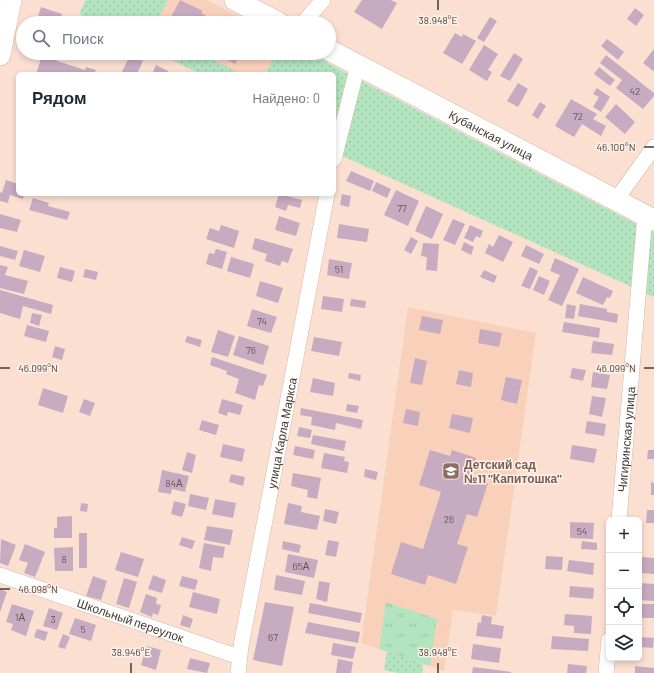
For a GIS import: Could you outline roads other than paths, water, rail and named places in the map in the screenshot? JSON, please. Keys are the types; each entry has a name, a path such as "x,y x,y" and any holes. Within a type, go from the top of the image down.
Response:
{"street":[{"path":"0,55 11,0"},
{"path":"235,0 266,16"},
{"path":"308,16 323,0"},
{"name":"Кубанская улица","path":"336,54 650,218"},
{"path":"336,151 358,65"},
{"path":"616,200 654,147"},
{"name":"улица Карла Маркса","path":"238,673 239,657 327,196"},
{"name":"Чигиринская улица","path":"619,517 650,218"},
{"name":"Школьный переулок","path":"0,575 239,657"},
{"path":"606,673 607,661"}],"place":[{"name":"Детский сад №11 \"Капитошка\"","path":"451,471"}]}
